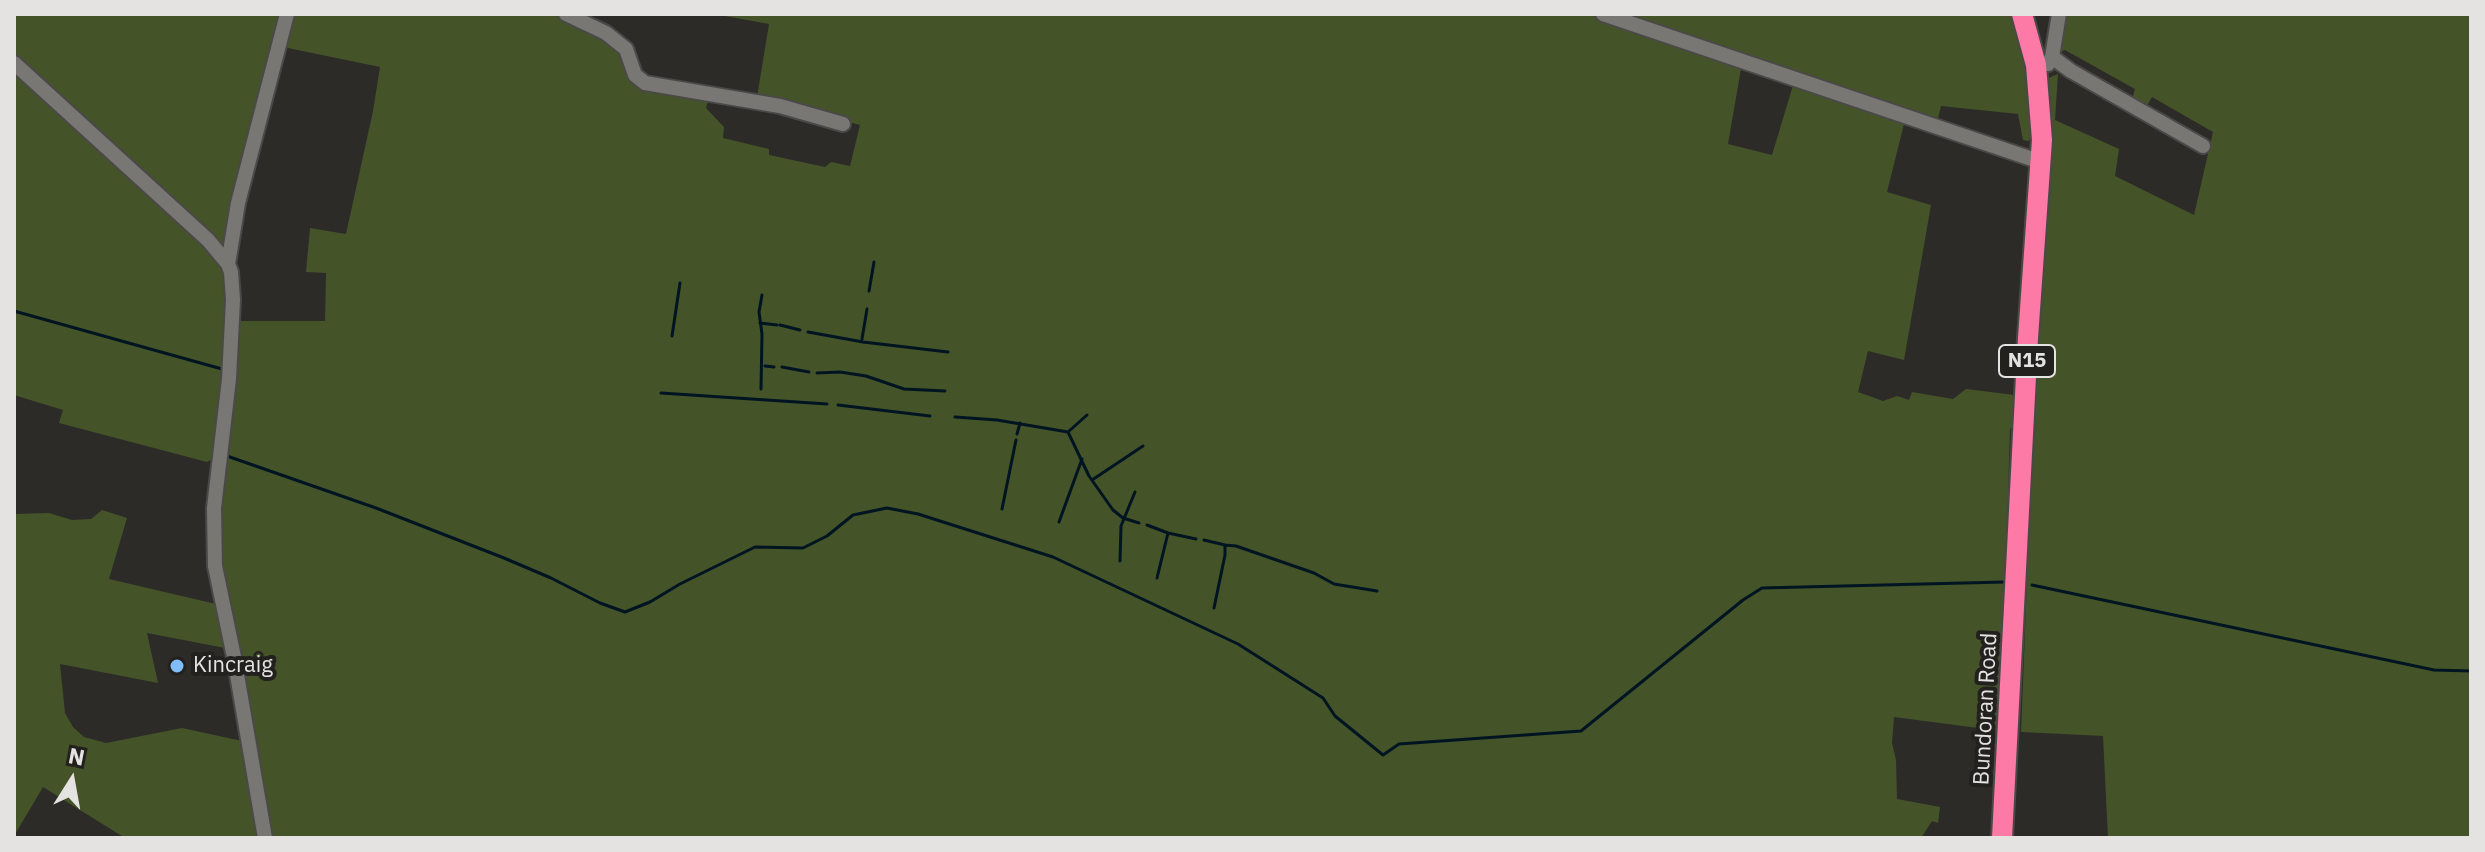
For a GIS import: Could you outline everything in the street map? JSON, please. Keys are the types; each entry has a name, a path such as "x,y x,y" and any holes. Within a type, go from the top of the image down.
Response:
{"highway":[{"name":"N15","path":"2022,14 2037,76 2041,162"},
{"name":"Bundoran Road","path":"2002,838 2028,338 2041,162"}],"street":[{"path":"228,264 238,203 287,14"},
{"path":"566,14 606,33 626,49 635,75 645,83 780,106 843,124"},
{"path":"1603,14 2041,162"},
{"path":"2037,76 2052,57 2059,14"},
{"path":"2052,57 2071,71 2203,146"},
{"path":"14,63 208,240 231,272 233,300 229,379 214,508 215,566 265,838"}],"green space":[{"path":"14,14 281,14 225,246 220,245 14,56"},
{"path":"291,14 553,14 618,48 628,70 709,98 706,108 724,127 723,138 769,149 769,155 825,167 831,162 850,166 860,125 757,97 769,24 714,14 1587,14 1742,63 1728,144 1772,155 1794,82 1905,120 1887,192 1931,205 1904,360 1868,351 1858,392 1883,401 1897,396 1909,400 1912,392 1953,399 1966,389 2015,395 2013,426 2010,429 2001,731 1894,717 1892,743 1896,760 1897,799 1940,807 1938,823 1932,821 1921,838 272,838 219,552 237,321 325,321 326,273 306,272 310,228 346,234 380,67 283,47"},
{"path":"1618,14 2014,14 2028,64 2031,136 2029,141 2023,140 2018,114 1941,106 1937,123"},
{"path":"2064,14 2471,14 2471,838 2108,838 2103,736 2021,732 2035,378 2050,135 2051,99 2046,79 2058,74 2055,120 2119,149 2115,176 2194,215 2213,132 2152,97 2147,106 2132,99 2135,89 2065,50 2060,52"},
{"path":"14,73 158,201 220,264 227,282 224,363 212,459 207,462 59,423 63,410 14,395"},
{"path":"102,510 127,518 109,579 216,604 225,648 147,633 158,683 60,664 65,713 73,727 84,737 106,743 182,728 242,741 258,838 125,838 43,787 14,836 14,514 49,513 72,520 91,519"}],"waterway":[{"path":"869,291 874,262"},
{"path":"672,336 680,283"},
{"path":"761,389 762,334 759,312 762,295"},
{"path":"862,339 867,309"},
{"path":"14,311 222,369"},
{"path":"760,323 777,325"},
{"path":"780,325 800,330"},
{"path":"808,332 948,352"},
{"path":"765,366 774,367"},
{"path":"782,367 809,372"},
{"path":"817,373 840,372 866,376 904,389 945,391"},
{"path":"661,393 827,404"},
{"path":"838,405 930,416"},
{"path":"955,417 997,420 1068,432 1087,415"},
{"path":"1017,434 1020,423"},
{"path":"1068,432 1089,476 1113,510 1123,518 1139,523"},
{"path":"1002,509 1016,440"},
{"path":"1092,480 1143,446"},
{"path":"228,450 227,456 376,508 504,558 625,612 755,547 803,548 827,536 853,515 887,508 918,514 1053,557 1238,644 1323,698 1335,716 1383,755 1399,744 1581,731 1762,588 2004,582"},
{"path":"1059,522 1082,459"},
{"path":"1120,561 1121,526 1135,492"},
{"path":"1147,525 1196,539"},
{"path":"1157,578 1168,533"},
{"path":"1204,540 1225,545 1214,608"},
{"path":"1225,545 1314,573 1334,584 1377,591"},
{"path":"2032,585 2434,670 2471,671"}],"place":[{"name":"Kincraig","path":"177,666"}]}
